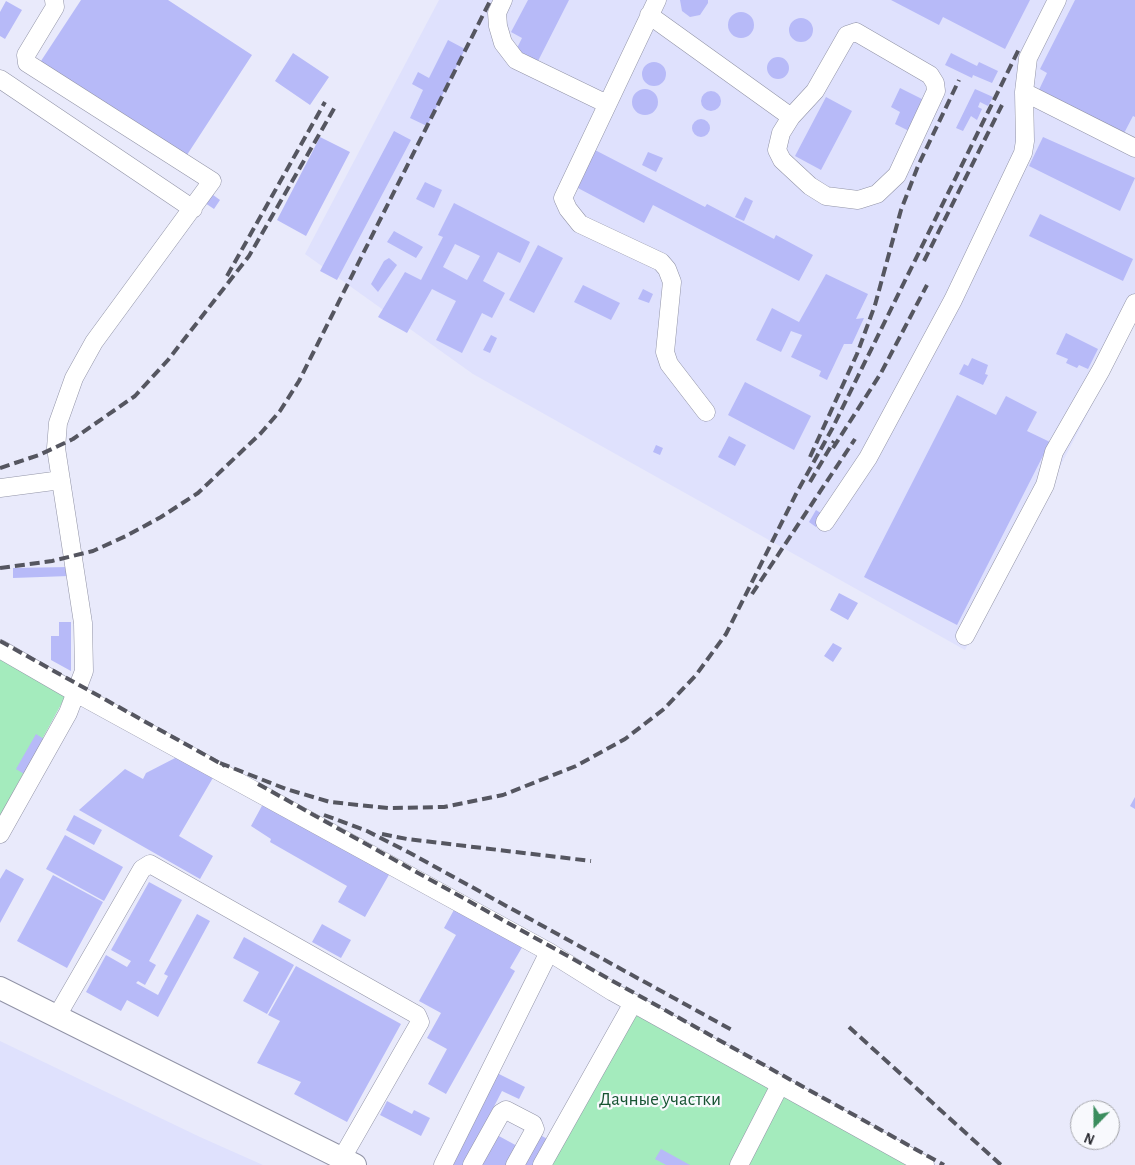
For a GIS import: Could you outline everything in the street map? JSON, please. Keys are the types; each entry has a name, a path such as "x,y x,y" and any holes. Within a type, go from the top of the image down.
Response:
{"main road":[{"path":"0,988 349,1162"}],"lane":[{"path":"0,834 68,713 84,670 83,630 56,448 58,423 74,378 94,342 212,181 27,63 26,55 55,7 54,0"},
{"path":"503,0 497,14 498,26 503,43 516,60 608,104"},
{"path":"825,522 868,458 953,300 1022,153 1025,141 1024,92 1028,58 1057,0"},
{"path":"706,412 669,364 665,352 672,282 667,268 661,262 580,224 568,210 563,198 653,8 791,117"},
{"path":"856,32 930,75 935,82 936,91 897,174 877,194 858,200 826,196 810,186 782,160 777,150 781,133 791,117 815,92 847,35 856,32"},
{"path":"0,79 193,209"},
{"path":"1024,92 1135,148"},
{"path":"965,636 1045,486 1054,452 1101,370 1135,303"},
{"path":"0,488 61,480"},
{"path":"0,649 76,693 549,952 633,1003 925,1165"},
{"path":"58,1016 142,869 150,864 417,1015 420,1022 349,1162"},
{"path":"442,1165 549,952"},
{"path":"542,1165 633,1003"},
{"path":"739,1165 780,1085"},
{"path":"472,1165 500,1113 506,1110 533,1124 535,1129 515,1165"}],"shaded area":[{"path":"439,0 1135,0 1135,322 965,650 473,374 305,254"},
{"path":"0,1041 200,1137 263,1165 0,1165"}],"green space":[{"path":"0,653 69,690 0,816"},
{"name":"Дачные участки","path":"633,1009 913,1165 543,1165"}],"building":[{"path":"81,0 168,0 252,55 185,158 39,64"},
{"path":"528,0 569,0 537,63 515,52 522,38 511,32"},
{"path":"680,0 708,0 708,3 700,15 690,17 682,11"},
{"path":"891,0 1030,0 1005,49 943,17 939,25"},
{"path":"1075,0 1135,0 1135,117 1133,116 1121,139 1036,96 1047,73 1040,69"},
{"path":"6,1 22,10 5,39 0,36 0,12"},
{"path":"741,12 750,16 754,25 750,34 741,38 732,34 728,25 732,16"},
{"path":"801,18 806,19 812,25 812,35 806,41 801,42 796,41 790,35 789,30 790,25 796,19"},
{"path":"448,40 465,49 427,126 410,118 423,90 412,84 418,72 429,78"},
{"path":"293,53 329,77 310,105 275,81"},
{"path":"951,53 977,66 979,62 998,71 992,83 973,75 972,78 945,65"},
{"path":"778,57 786,60 789,68 786,76 778,79 770,76 767,68 770,60"},
{"path":"654,62 659,63 665,69 665,79 659,85 654,86 649,85 643,79 642,74 643,69 649,63"},
{"path":"900,88 926,101 911,132 895,124 900,112 891,107"},
{"path":"645,89 654,93 658,102 654,111 645,115 636,111 632,102 636,93"},
{"path":"975,89 993,97 988,106 980,102 978,107 982,109 977,120 971,116 963,131 956,128"},
{"path":"711,91 718,94 721,101 718,108 711,111 704,108 701,101 704,94"},
{"path":"826,97 852,111 821,170 795,156"},
{"path":"701,119 707,122 710,128 707,134 701,137 695,134 692,128 695,122"},
{"path":"394,131 411,140 337,280 320,271"},
{"path":"320,137 350,152 306,236 277,220"},
{"path":"1043,137 1135,178 1120,211 1029,166"},
{"path":"595,150 705,207 707,204 774,239 776,235 813,255 799,281 653,205 644,223 576,187"},
{"path":"648,152 663,158 656,172 642,165"},
{"path":"425,182 442,190 434,208 416,199"},
{"path":"209,192 220,200 214,209 202,201"},
{"path":"745,197 753,201 744,221 735,217"},
{"path":"454,203 530,242 520,263 498,252 483,281 505,293 492,318 482,313 462,353 436,340 456,301 432,289 407,333 378,317 405,272 421,280 443,237 438,235","holes":["455,244 480,256 467,280 443,267"]},
{"path":"1040,214 1133,259 1123,281 1029,236"},
{"path":"394,231 423,247 416,258 387,242"},
{"path":"538,245 563,258 534,313 509,300"},
{"path":"389,258 397,265 378,292 371,284 384,261"},
{"path":"826,274 868,294 856,319 864,318 852,344 844,344 827,380 819,376 821,371 791,357 802,335 791,331 781,352 756,340 772,308 799,322"},
{"path":"583,285 620,303 611,320 574,302"},
{"path":"643,289 653,294 649,303 638,299"},
{"path":"1066,333 1098,349 1088,369 1079,365 1077,368 1066,363 1068,359 1056,354"},
{"path":"491,335 497,338 490,353 483,350"},
{"path":"972,358 988,365 985,374 988,375 983,385 959,374 964,364 968,366"},
{"path":"745,382 811,416 794,450 728,415"},
{"path":"957,395 996,415 1006,396 1037,412 1027,431 1050,442 957,625 864,577"},
{"path":"729,436 746,445 735,466 718,457"},
{"path":"656,445 663,448 660,455 653,452"},
{"path":"816,510 824,515 816,527 809,522"},
{"path":"69,567 69,576 13,578 13,568"},
{"path":"839,593 858,603 848,620 830,610"},
{"path":"59,622 71,622 71,671 51,660 51,636 59,636"},
{"path":"833,643 842,648 833,662 824,656"},
{"path":"36,734 44,739 24,774 16,769"},
{"path":"179,756 214,776 179,836 213,856 200,879 79,810 125,769 143,779 146,773"},
{"path":"1135,797 1135,809 1130,806"},
{"path":"264,802 390,873 365,917 338,902 347,886 270,842 271,839 251,826"},
{"path":"74,815 102,830 94,845 66,830"},
{"path":"65,835 123,867 104,901 46,869"},
{"path":"6,869 24,879 0,923 0,879"},
{"path":"53,875 103,902 67,968 17,941"},
{"path":"149,882 182,900 149,961 156,965 145,985 138,981 136,983 158,995 168,976 164,974 197,914 210,921 158,1017 127,1000 121,1011 86,992 106,955 127,967 131,961 111,950"},
{"path":"455,908 524,944 510,968 515,971 446,1094 428,1084 447,1049 427,1038 441,1013 419,1001 456,935 444,928"},
{"path":"322,924 351,940 341,958 312,942"},
{"path":"244,937 294,965 267,1014 243,1001 259,972 233,958"},
{"path":"296,966 401,1024 347,1122 294,1094 301,1082 257,1063 280,1021 268,1015"},
{"path":"495,1072 525,1087 519,1099 502,1091 464,1165 447,1165"},
{"path":"387,1101 412,1114 414,1110 430,1118 421,1136 380,1115"},
{"path":"497,1135 519,1147 509,1165 480,1165"},
{"path":"540,1135 553,1142 540,1165 523,1165"},
{"path":"661,1149 690,1165 666,1165 655,1159"}],"railway":[{"path":"0,568 52,561 93,551 126,536 161,517 198,493 261,433 280,411 299,381 490,1"},
{"path":"220,763 286,789 330,802 388,808 444,807 503,795 576,766 625,739 664,709 696,675 726,634 796,494 832,429 1020,47"},
{"path":"810,457 857,354 875,305 901,210 918,166 959,80"},
{"path":"227,276 325,102"},
{"path":"924,261 1002,105"},
{"path":"0,468 39,455 73,439 135,396 168,360 249,256 335,107"},
{"path":"833,448 881,373 927,285"},
{"path":"752,594 855,439"},
{"path":"810,482 834,441"},
{"path":"0,641 225,766"},
{"path":"258,784 944,1165"},
{"path":"324,815 367,831 410,853 732,1030"},
{"path":"382,834 407,839 591,861"},
{"path":"849,1027 1001,1165"}]}
